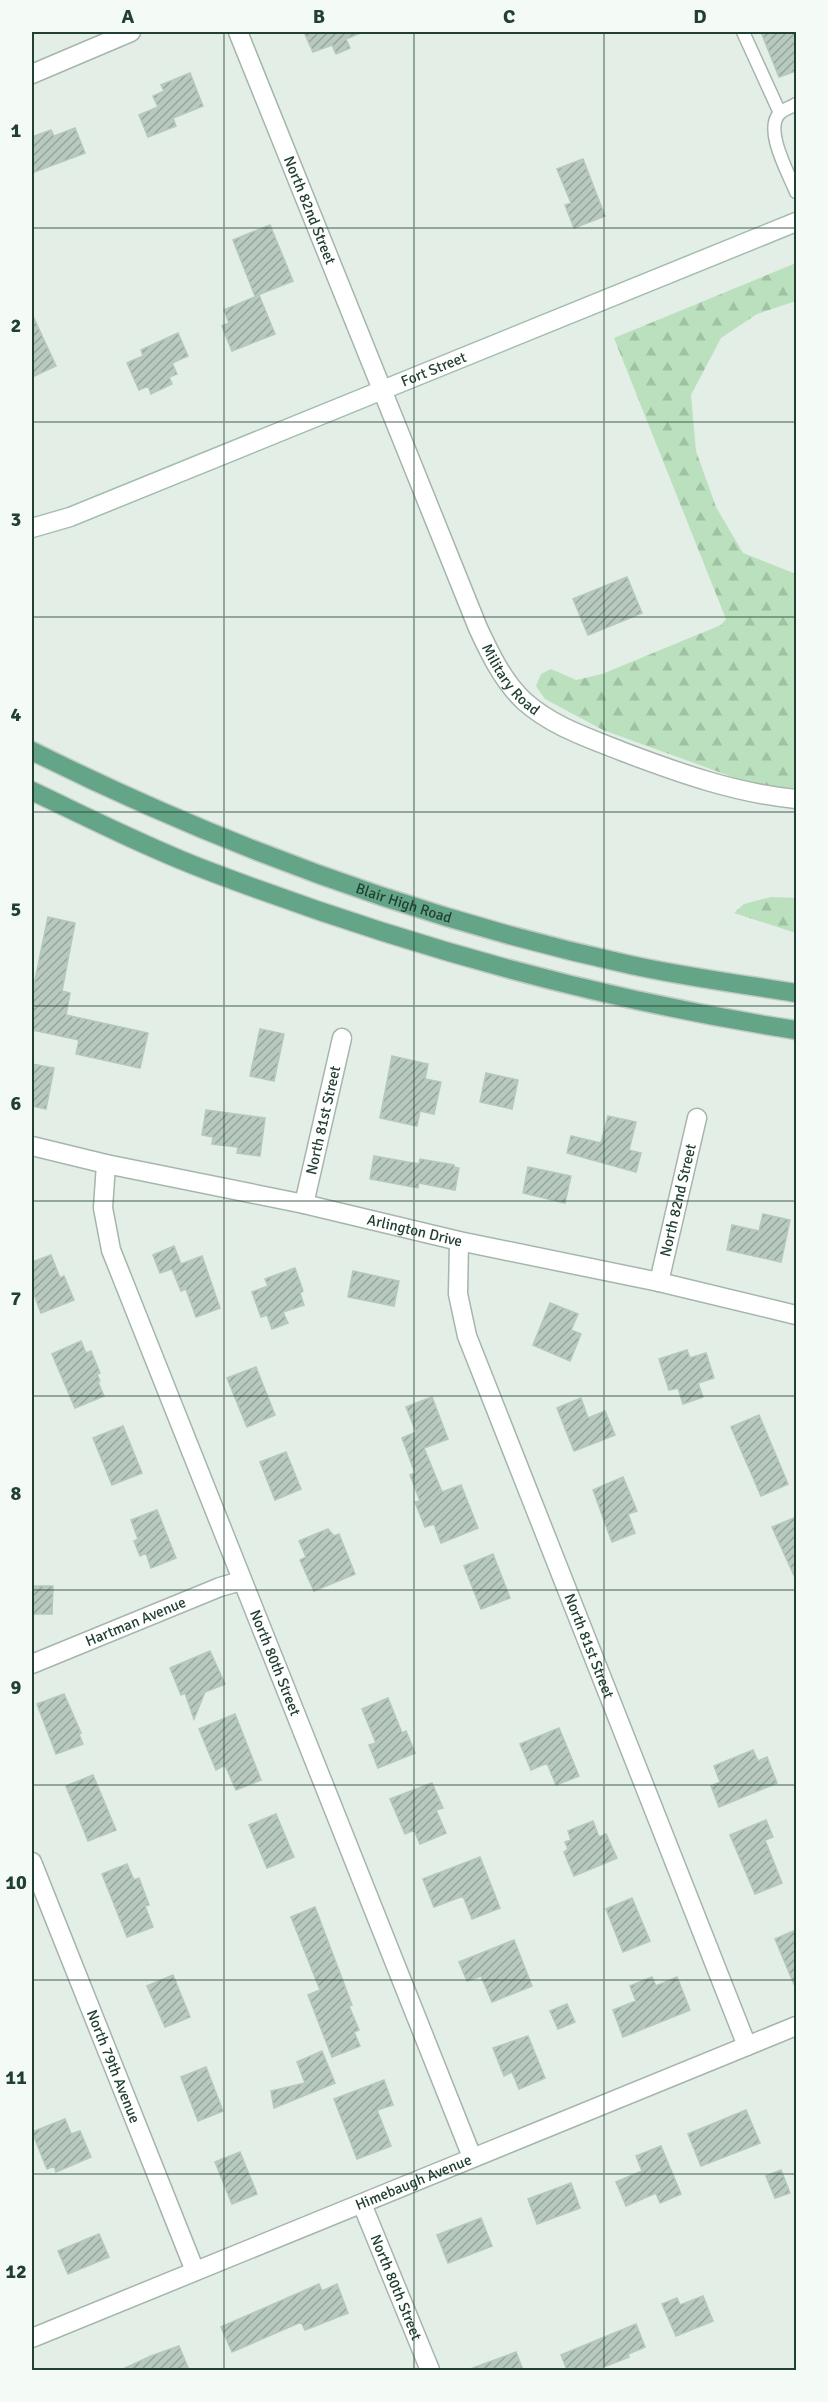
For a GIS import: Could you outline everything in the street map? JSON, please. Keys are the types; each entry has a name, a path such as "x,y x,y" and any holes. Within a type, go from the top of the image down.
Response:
{"main road":[{"name":"Blair High Road","path":"32,751 150,808 305,868 417,908 632,965 697,978 796,993"},
{"path":"32,792 205,869 378,931 469,959 611,996 796,1030"}],"street":[{"path":"32,74 131,32"},
{"name":"North 82nd Street","path":"238,32 381,390"},
{"name":"Fort Street","path":"32,528 70,517 796,222"},
{"name":"Military Road","path":"381,390 482,637 511,687 523,699 537,711 568,730 675,772 767,796 796,799"},
{"name":"Fort Street","path":"32,540 70,517"},
{"name":"North 81st Street","path":"304,1204 342,1038"},
{"name":"North 82nd Street","path":"659,1282 697,1118"},
{"name":"Arlington Drive","path":"32,1146 106,1164 304,1204 459,1241 659,1282 796,1315"},
{"name":"North 80th Street","path":"106,1164 103,1208 111,1250 472,2157"},
{"name":"North 81st Street","path":"459,1241 458,1294 467,1336 747,2046"},
{"name":"Hartman Avenue","path":"32,1664 220,1587 241,1581"},
{"name":"North 79th Avenue","path":"32,1862 195,2271"},
{"name":"Himebaugh Avenue","path":"32,2338 796,2026"},
{"name":"North 80th Street","path":"362,2204 430,2370"}],"lane":[{"path":"743,32 780,113"},
{"path":"796,104 780,113 773,125 774,135 796,192"}],"green space":[{"path":"796,263 796,301 757,314 721,338 691,395 696,451 716,507 743,553 796,574 796,788 752,784 603,730 545,699 536,686 541,674 551,669 576,680 602,674 721,625 726,619 614,338"},
{"path":"771,897 796,898 796,933 734,913 744,904"}],"building":[{"path":"304,32 363,32 346,39 350,48 336,54 332,45 313,52"},
{"path":"761,32 796,32 796,71 779,77"},
{"path":"190,73 203,106 173,118 176,126 148,137 139,115 158,107 153,96 164,91 161,85"},
{"path":"75,128 85,153 32,173 32,137 51,130 54,136"},
{"path":"583,159 605,216 574,228 565,205 571,203 557,169"},
{"path":"270,225 293,281 255,296 233,240"},
{"path":"259,295 275,334 232,351 222,326 229,323 224,310"},
{"path":"32,314 56,366 32,377"},
{"path":"178,333 188,356 172,363 177,374 169,377 172,384 151,394 148,386 139,390 127,363 143,356 141,350"},
{"path":"627,577 642,613 588,635 573,599"},
{"path":"48,917 75,923 62,991 70,993 66,1015 148,1033 140,1068 76,1054 79,1040 32,1030 32,994"},
{"path":"260,1029 284,1034 274,1081 250,1076"},
{"path":"392,1056 428,1064 425,1079 441,1082 434,1114 420,1111 417,1126 380,1118"},
{"path":"32,1064 54,1068 46,1109 32,1106"},
{"path":"486,1073 518,1080 512,1109 480,1102"},
{"path":"206,1110 265,1118 260,1156 237,1153 238,1147 212,1144 213,1137 202,1135"},
{"path":"608,1116 636,1122 629,1150 641,1153 636,1172 567,1153 571,1136 601,1143"},
{"path":"374,1156 419,1164 420,1159 454,1165 459,1168 455,1190 419,1183 418,1188 370,1179"},
{"path":"528,1167 571,1176 565,1203 523,1193"},
{"path":"763,1214 790,1220 781,1262 727,1250 732,1225 759,1231"},
{"path":"174,1246 181,1264 202,1256 220,1308 196,1317 186,1289 181,1291 172,1269 160,1273 153,1255"},
{"path":"51,1255 60,1278 64,1276 74,1300 41,1313 32,1289 32,1262"},
{"path":"295,1268 303,1291 300,1293 304,1305 283,1312 288,1323 272,1329 267,1315 261,1317 252,1292 268,1286 265,1279"},
{"path":"353,1271 399,1281 394,1306 348,1297"},
{"path":"550,1303 578,1314 571,1330 581,1334 570,1361 533,1345"},
{"path":"81,1341 86,1353 91,1351 100,1373 97,1374 100,1381 98,1382 104,1396 75,1408 52,1354"},
{"path":"687,1350 690,1358 706,1353 714,1378 698,1383 703,1397 683,1404 678,1388 669,1390 659,1359"},
{"path":"256,1367 275,1415 247,1427 227,1378"},
{"path":"432,1397 448,1439 424,1448 442,1492 461,1485 478,1528 441,1543 434,1524 425,1527 415,1502 420,1501 410,1475 415,1473 402,1438 416,1432 406,1407"},
{"path":"581,1398 588,1418 605,1411 615,1435 574,1451 557,1408"},
{"path":"759,1415 788,1484 761,1496 731,1427"},
{"path":"123,1426 142,1473 112,1485 93,1438"},
{"path":"286,1452 301,1489 275,1500 260,1462"},
{"path":"623,1477 637,1511 628,1514 635,1533 612,1542 593,1490"},
{"path":"157,1510 176,1558 151,1568 146,1553 140,1556 134,1541 138,1539 131,1520"},
{"path":"796,1517 796,1580 772,1527"},
{"path":"328,1529 334,1536 339,1534 355,1574 314,1591 300,1560 306,1557 299,1541"},
{"path":"493,1554 510,1598 481,1609 464,1566"},
{"path":"32,1586 53,1586 52,1614 32,1614"},
{"path":"210,1651 225,1684 205,1692 194,1719 185,1693 181,1695 170,1668"},
{"path":"64,1694 81,1733 79,1734 83,1744 56,1754 37,1704"},
{"path":"388,1698 402,1733 406,1731 415,1753 378,1768 369,1745 376,1743 362,1709"},
{"path":"235,1714 261,1780 236,1790 225,1765 216,1770 199,1729"},
{"path":"559,1728 579,1776 556,1785 547,1763 531,1770 520,1744"},
{"path":"753,1750 758,1761 767,1757 777,1783 719,1807 711,1786 720,1782 714,1766"},
{"path":"93,1775 116,1830 88,1841 66,1786"},
{"path":"432,1783 443,1808 436,1810 446,1833 420,1844 414,1830 405,1834 390,1799"},
{"path":"276,1814 294,1857 267,1868 249,1825"},
{"path":"766,1820 773,1837 765,1840 782,1883 755,1894 730,1835"},
{"path":"593,1821 599,1837 606,1834 617,1858 574,1876 564,1852 568,1849 565,1842 571,1840 568,1831"},
{"path":"480,1857 500,1908 472,1919 463,1896 434,1907 423,1879"},
{"path":"127,1864 134,1880 139,1878 149,1905 145,1906 153,1927 127,1937 102,1874"},
{"path":"632,1898 650,1941 623,1952 606,1909"},
{"path":"315,1907 352,2005 349,2006 359,2030 354,2032 360,2046 332,2057 308,1995 320,1990 291,1917"},
{"path":"796,1930 796,1989 775,1939"},
{"path":"514,1940 532,1986 492,2002 481,1976 467,1981 459,1962"},
{"path":"173,1975 190,2017 165,2027 147,1986"},
{"path":"652,1977 656,1986 677,1977 690,2010 623,2037 613,2010 636,2001 630,1986"},
{"path":"567,2004 575,2022 558,2029 550,2011"},
{"path":"528,2036 545,2078 519,2089 512,2072 504,2076 493,2048"},
{"path":"322,2051 335,2083 274,2108 271,2091 305,2083 297,2062"},
{"path":"206,2067 223,2111 198,2121 181,2077"},
{"path":"384,2080 393,2105 377,2110 391,2146 357,2159 334,2099"},
{"path":"746,2110 760,2143 701,2166 688,2134"},
{"path":"65,2119 71,2134 80,2131 91,2157 56,2172 54,2166 47,2169 32,2132"},
{"path":"661,2146 681,2194 660,2203 656,2193 626,2206 616,2182 642,2171 636,2156"},
{"path":"240,2152 257,2194 232,2204 215,2162"},
{"path":"781,2170 790,2193 775,2198 766,2176"},
{"path":"571,2183 580,2208 537,2224 528,2199"},
{"path":"481,2218 492,2246 448,2263 437,2235"},
{"path":"99,2234 109,2257 68,2274 58,2251"},
{"path":"319,2284 322,2291 337,2284 348,2313 305,2330 301,2322 232,2352 221,2327"},
{"path":"703,2296 713,2321 676,2336 662,2304 677,2298 680,2305"},
{"path":"636,2324 645,2347 628,2354 629,2357 596,2370 567,2370 561,2355"},
{"path":"179,2346 189,2370 121,2370 151,2356"},
{"path":"516,2352 523,2370 470,2369"}]}
